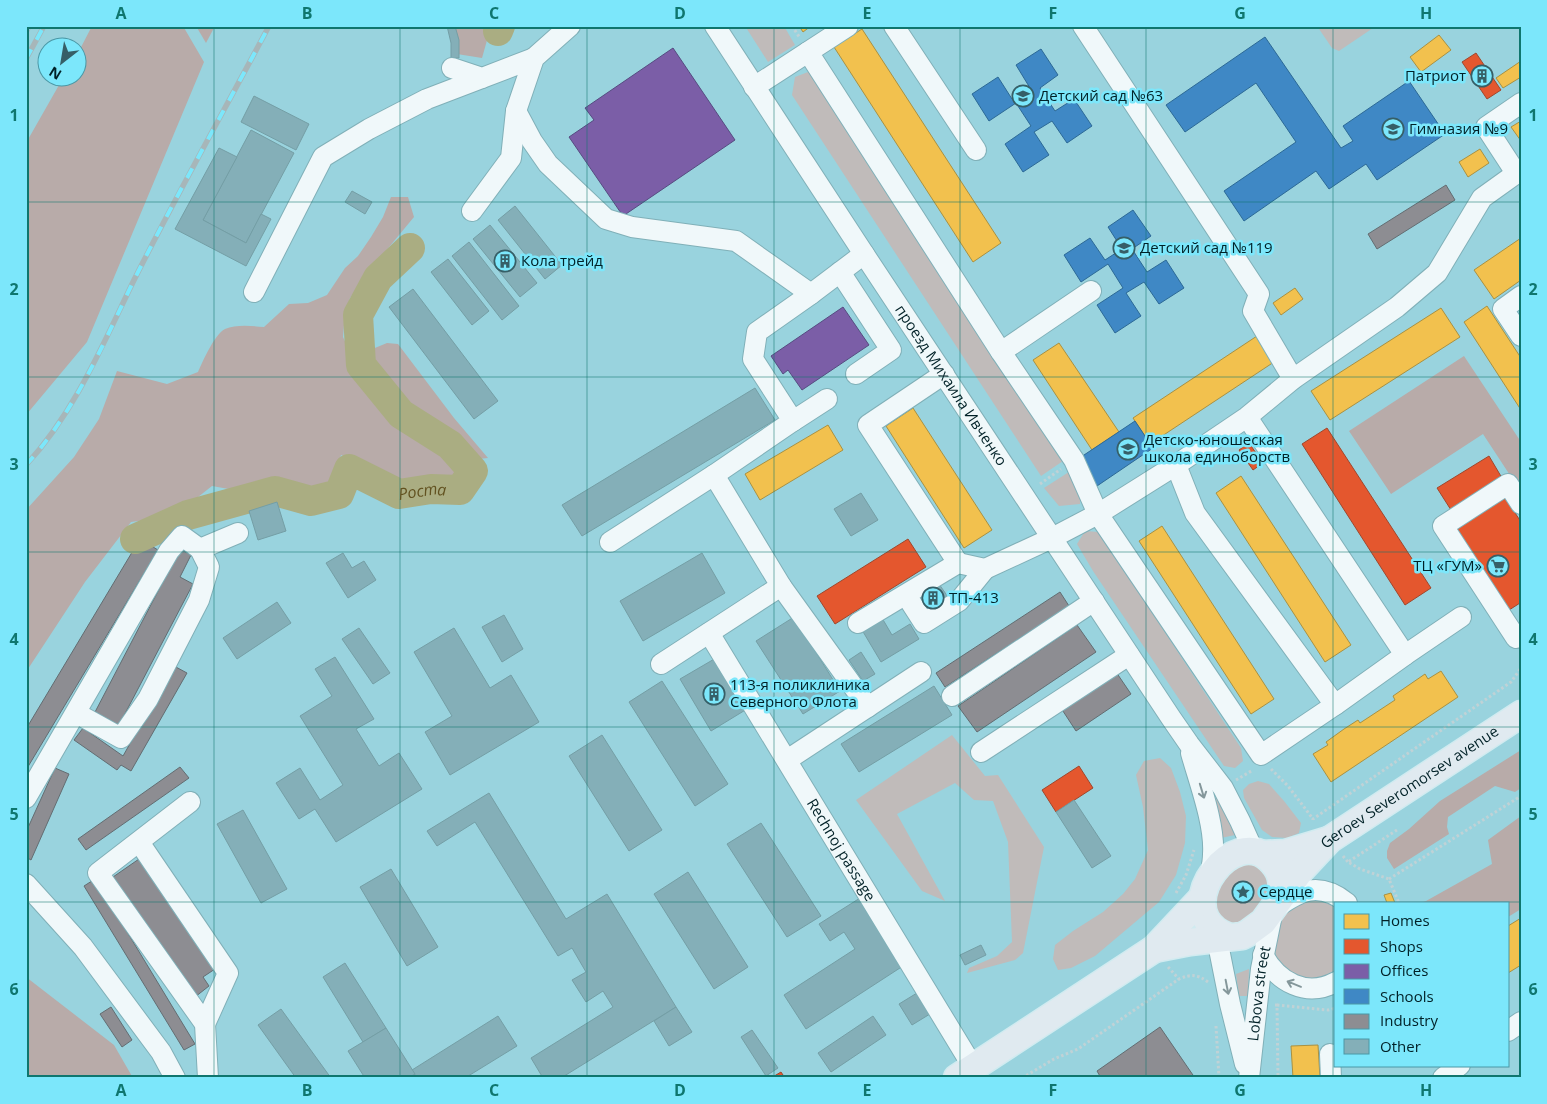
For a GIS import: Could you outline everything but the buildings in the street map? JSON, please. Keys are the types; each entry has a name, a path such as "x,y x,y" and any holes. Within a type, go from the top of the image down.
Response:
{"main road":[{"name":"Geroev Severomorsev avenue","path":"1154,949 1221,935 1242,936 1248,933 1263,922 1301,870 1329,840 1521,714"},
{"name":"Geroev Severomorsev avenue","path":"965,1073 1154,949 1206,888 1215,870 1229,857 1236,853 1286,853 1329,840"},
{"path":"1258,852 1273,862 1280,873 1282,882 1277,903"},
{"path":"1206,888 1204,912 1208,921 1221,935"}],"street":[{"path":"254,292 323,157 368,129 427,98 534,58 570,26"},
{"name":"проезд Михаила Ивченко","path":"715,26 1189,744"},
{"path":"754,87 848,26"},
{"path":"894,26 976,150"},
{"path":"1083,26 1260,294 1253,311 1293,379"},
{"path":"808,52 1001,352 1074,460 1098,514 1261,756 1461,617"},
{"path":"472,212 510,158 516,111 534,58"},
{"path":"452,68 482,78"},
{"path":"906,594 924,623 959,600 986,569 1098,514 1176,465 1247,417 1293,379 1398,307 1437,274 1482,198 1519,171 1486,127 1521,103"},
{"path":"516,111 532,141 548,164 606,219 632,227 736,240 811,294"},
{"path":"793,421 754,359 757,332 864,254"},
{"path":"840,272 891,350 856,374"},
{"path":"1001,352 1091,291"},
{"path":"1521,296 1503,309 1521,336"},
{"path":"944,374 868,425 958,563"},
{"path":"610,542 828,399"},
{"path":"1247,417 1405,655"},
{"path":"1176,465 1195,513 1335,705"},
{"path":"714,475 781,586 868,708"},
{"path":"1519,642 1443,526 1508,484 1521,504"},
{"path":"200,549 238,533"},
{"path":"26,798 169,551 182,536 200,549 209,567 199,600 148,699 121,738 76,713"},
{"path":"858,624 958,563 986,569"},
{"path":"661,664 781,586"},
{"path":"952,696 1094,601"},
{"name":"Rechnoj passage","path":"709,633 787,760 965,1073"},
{"path":"981,752 1129,655"},
{"path":"787,760 921,672"},
{"path":"1189,744 1223,788 1258,852"},
{"path":"1189,744 1212,836 1213,853 1206,888"},
{"path":"190,802 98,873 205,1024"},
{"path":"139,842 228,973 205,1024 208,1078"},
{"path":"26,884 84,947 161,1052 175,1078"},
{"path":"1277,903 1298,893 1322,889 1346,902"},
{"name":"Lobova street","path":"1249,1078 1263,955 1277,903"},
{"name":"Lobova street","path":"1221,935 1230,1004 1249,1078"},
{"path":"1263,955 1270,967 1280,977 1300,987 1313,989 1334,983"},
{"path":"1510,1030 1521,1022"},
{"path":"1330,1054 1331,1078"},
{"path":"1443,1078 1459,1066"}],"path":[{"path":"1040,484 1074,460"},
{"path":"1399,902 1389,879 1348,862 1313,819 1511,682 1521,668"},
{"path":"1389,879 1521,796"},
{"path":"1348,862 1397,830"},
{"path":"1022,1078 1054,1059 1078,1049 1178,979"},
{"path":"1210,983 1212,988"},
{"path":"1277,1005 1328,1010 1334,1008"},
{"path":"1216,1022 1219,1078"}],"shaded area":[{"path":"92,26 183,26 204,62 87,342 26,415 26,143 57,88 88,88 88,38 86,38"},
{"path":"196,26 215,26 206,43"},
{"path":"451,26 491,26 482,58 457,54"},
{"path":"745,26 784,26 795,45 768,62"},
{"path":"1317,26 1376,26 1339,51 1332,48"},
{"path":"808,72 817,80 1066,459 1041,476 792,95 795,77"},
{"path":"391,197 408,197 414,217 370,270 350,298 345,313 343,337 348,348 357,352 370,350 387,343 398,344 454,418 488,458 448,462 461,474 436,479 400,479 341,455 332,484 305,489 283,482 251,493 212,486 174,516 131,522 85,582 26,672 26,510 74,457 99,419 117,371 167,384 198,372 213,342 225,329 239,326 264,327 289,304 308,303 327,295 345,268 358,256 371,237 383,217"},
{"path":"1464,356 1521,442 1521,492 1483,434 1391,494 1349,431"},
{"path":"1072,470 1080,487 1080,504 1059,506 1044,488"},
{"path":"1085,531 1099,532 1241,748 1243,761 1235,768 1224,766 1093,571 1077,544"},
{"path":"952,735 985,776 998,775 1044,847 1023,953 1015,960 967,973 969,968 997,956 1012,942 1008,842 993,801 974,800 955,783 897,814 945,901 922,891 856,800"},
{"path":"1521,750 1521,788 1515,792 1495,786 1448,817 1447,827 1449,834 1394,869 1387,858 1390,843 1409,829 1440,801"},
{"path":"1160,758 1171,768 1186,816 1185,843 1176,875 1159,902 1095,956 1071,968 1058,970 1053,959 1055,945 1103,912 1123,894 1135,879 1148,850 1143,807 1136,775 1144,761"},
{"path":"1258,781 1269,784 1284,801 1301,823 1299,833 1287,838 1272,837 1262,830 1244,798 1243,790 1249,784"},
{"path":"1220,795 1235,835 1221,838 1212,800"},
{"path":"1521,816 1521,909 1510,916 1510,902 1423,902 1492,864 1488,840"},
{"path":"1256,863 1270,876 1267,905 1232,928 1212,911 1215,888 1232,864"},
{"path":"1310,900 1321,900 1334,906 1334,971 1325,977 1315,980 1300,980 1278,964 1275,952 1278,923 1297,904"},
{"path":"1249,969 1248,996 1239,996 1236,974"},
{"path":"26,977 114,1045 133,1078 26,1078"}],"waterway":[{"name":"Роста","path":"498,31 500,26"},
{"name":"Роста","path":"135,539 188,515 275,491 311,501 339,494 349,469 399,494 431,489 460,490 473,471 450,445 401,414 361,365 358,315 378,278 410,248"}],"railway":[{"path":"26,32 29,26"},
{"path":"26,59 44,26"},
{"path":"26,465 59,423 87,377 150,248 269,26"}],"place":[{"name":"Патриот","path":"1482,76"},
{"name":"Детский сад №63","path":"1023,96"},
{"name":"Гимназия №9","path":"1393,129"},
{"name":"Детский сад №119","path":"1124,248"},
{"name":"Кола трейд","path":"505,261"},
{"name":"Детско-юношеская школа единоборств","path":"1128,449"},
{"name":"ТЦ «ГУМ»","path":"1498,566"},
{"name":"ТП-413","path":"933,598"},
{"name":"113-я поликлиника Северного Флота","path":"714,694"},
{"name":"Сердце","path":"1243,892"}]}
